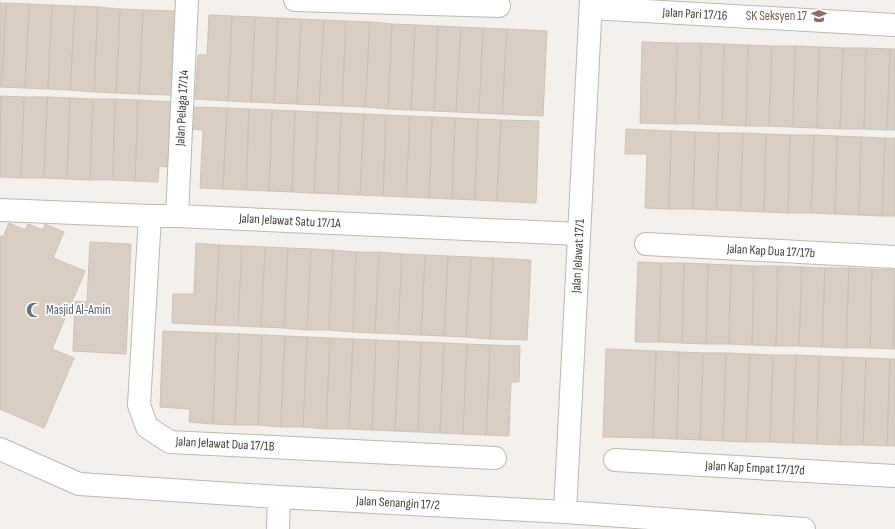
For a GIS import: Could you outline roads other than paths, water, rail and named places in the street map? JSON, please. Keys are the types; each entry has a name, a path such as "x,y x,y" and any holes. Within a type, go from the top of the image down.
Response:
{"street":[{"name":"Jalan Pelaga 17/14","path":"177,216 187,0"},
{"path":"294,0 499,6"},
{"name":"Jalan Pari 17/16","path":"591,4 895,25"},
{"name":"Jalan Jelawat 17/1","path":"566,512 591,4"},
{"name":"Jalan Jelawat Satu 17/1A","path":"0,210 177,216 579,234"},
{"name":"Jalan Jelawat Dua 17/1B","path":"150,216 139,405 147,427 170,442 495,458"},
{"name":"Jalan Kap Dua 17/17b","path":"646,244 895,257"},
{"name":"Jalan Senangin 17/2","path":"0,449 79,484 279,497 566,512 804,529"},
{"name":"Jalan Kap Empat 17/17d","path":"615,460 895,476"},
{"path":"278,529 279,497"}],"place":[{"name":"SK Seksyen 17","path":"819,16"},
{"name":"Masjid Al-Amin","path":"34,310"}]}
